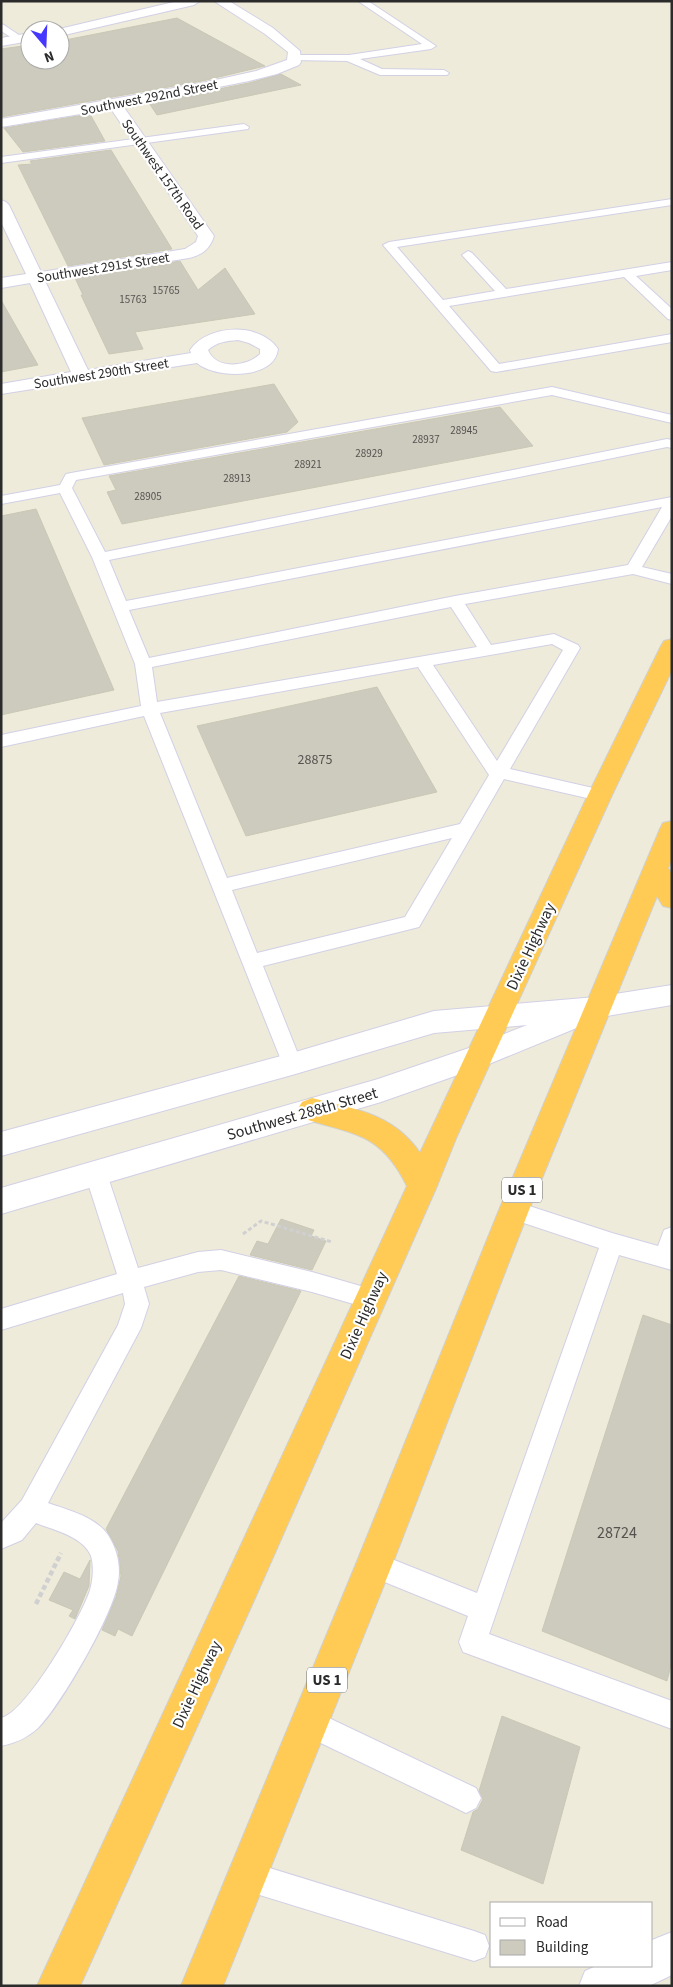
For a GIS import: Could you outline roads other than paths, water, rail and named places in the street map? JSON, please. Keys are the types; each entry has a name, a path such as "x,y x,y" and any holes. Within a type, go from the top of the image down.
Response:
{"highway":[{"name":"Dixie Highway","path":"58,1986 371,1299 422,1186 442,1136 600,795 672,646"},
{"name":"US 1","path":"202,1986 374,1566 514,1210 596,1008 672,829"},
{"path":"656,869 672,899"},
{"path":"312,1110 364,1123 384,1132 396,1141 412,1162 422,1186"}],"street":[{"path":"70,30 104,24 194,1"},
{"path":"220,1 269,31 294,51 294,60"},
{"path":"1,42 20,39"},
{"name":"Southwest 292nd Street","path":"1,122 115,105 282,68 294,60"},
{"name":"Southwest 157th Road","path":"115,105 206,236 203,244"},
{"path":"1,205 82,376"},
{"name":"Southwest 291st Street","path":"1,283 189,253 203,244"},
{"name":"Southwest 290th Street","path":"1,390 200,357"},
{"name":"Southwest 288th Street","path":"1,1144 292,1064 434,1022 596,1008 672,995"},
{"name":"Southwest 288th Street","path":"1,1201 381,1090 479,1056 596,1008"},
{"path":"653,1962 672,1953"},
{"path":"600,1986 642,1967"}],"lane":[{"path":"294,60 349,58 431,46 362,1"},
{"path":"1,27 20,36"},
{"path":"349,58 380,72 444,73"},
{"path":"1,160 244,126"},
{"path":"672,202 389,245 496,368 672,338"},
{"path":"468,255 504,294"},
{"path":"440,304 672,266"},
{"path":"627,274 672,316"},
{"path":"66,488 71,477 552,391 672,419"},
{"path":"100,557 667,442 672,444"},
{"path":"1,500 66,488"},
{"path":"66,488 100,557 143,664 150,709 292,1064"},
{"path":"119,607 672,502"},
{"path":"633,569 672,502"},
{"path":"143,664 455,601 633,569 672,579"},
{"path":"455,601 487,651"},
{"path":"1,742 150,709 554,639 572,648 412,922 251,962"},
{"path":"423,662 499,774 600,795"},
{"path":"221,886 468,828"},
{"path":"1,1536 13,1531 31,1509 129,1328 137,1304 96,1174"},
{"path":"514,1210 612,1242 670,1251"},
{"path":"612,1242 473,1642 672,1715"},
{"path":"1,1320 198,1262 221,1260 312,1282 371,1299"},
{"path":"1,1732 6,1733 17,1728 31,1717 45,1699 102,1596 107,1580 107,1566 103,1553 92,1536 56,1518 31,1509"},
{"path":"374,1566 484,1609"},
{"path":"310,1723 466,1798"},
{"path":"247,1876 474,1946"}]}
